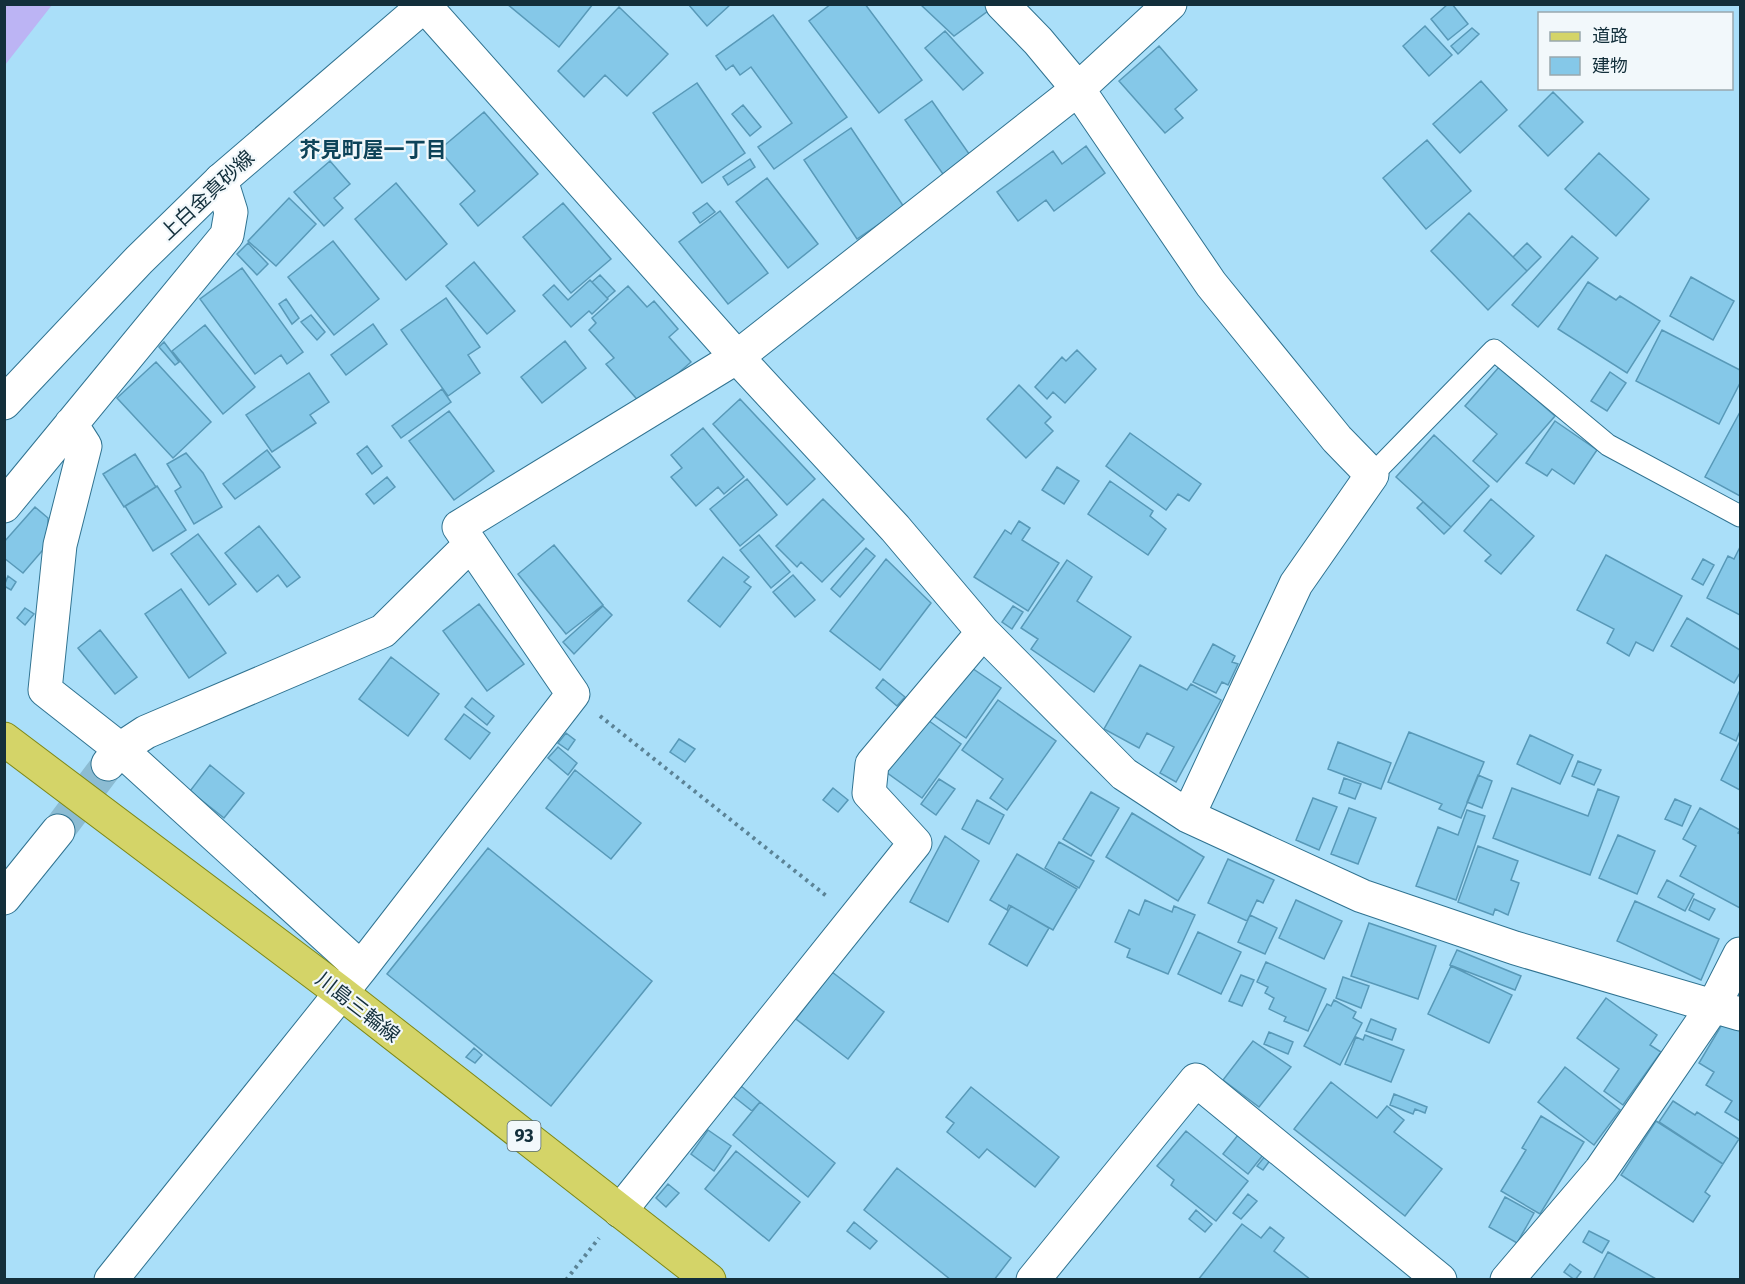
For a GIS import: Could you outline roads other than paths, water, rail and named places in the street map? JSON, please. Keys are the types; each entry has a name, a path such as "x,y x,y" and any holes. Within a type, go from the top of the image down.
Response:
{"main road":[{"name":"川島三輪線","path":"4,739 340,992 709,1280"}],"street":[{"path":"1002,4 1038,41 1078,89 1211,284 1337,439 1372,475 1296,584 1188,816"},
{"path":"111,1280 361,968 573,694 459,527 737,357 1078,89 1170,4"},
{"path":"425,5 737,357 895,528 983,632 1124,774 1188,816 1362,896 1515,948 1727,1010"},
{"name":"上白金真砂線","path":"4,403 139,260 221,180 425,5"},
{"path":"4,506 227,235 231,213 221,180"},
{"path":"71,424 85,446 60,545 45,690 114,757 361,968"},
{"path":"114,757 146,732 383,631 470,545"},
{"path":"620,1211 915,843 869,793 872,764 983,632"},
{"path":"4,898 58,831"},
{"path":"1507,1280 1601,1170 1727,1010 1740,954"},
{"path":"1033,1280 1196,1080 1440,1280"}],"lane":[{"path":"1372,475 1494,350 1608,445 1740,516"}],"tunnel":[{"path":"58,831 108,764"}],"district":[{"name":"芥見町屋一丁目","path":"373,150"}]}
